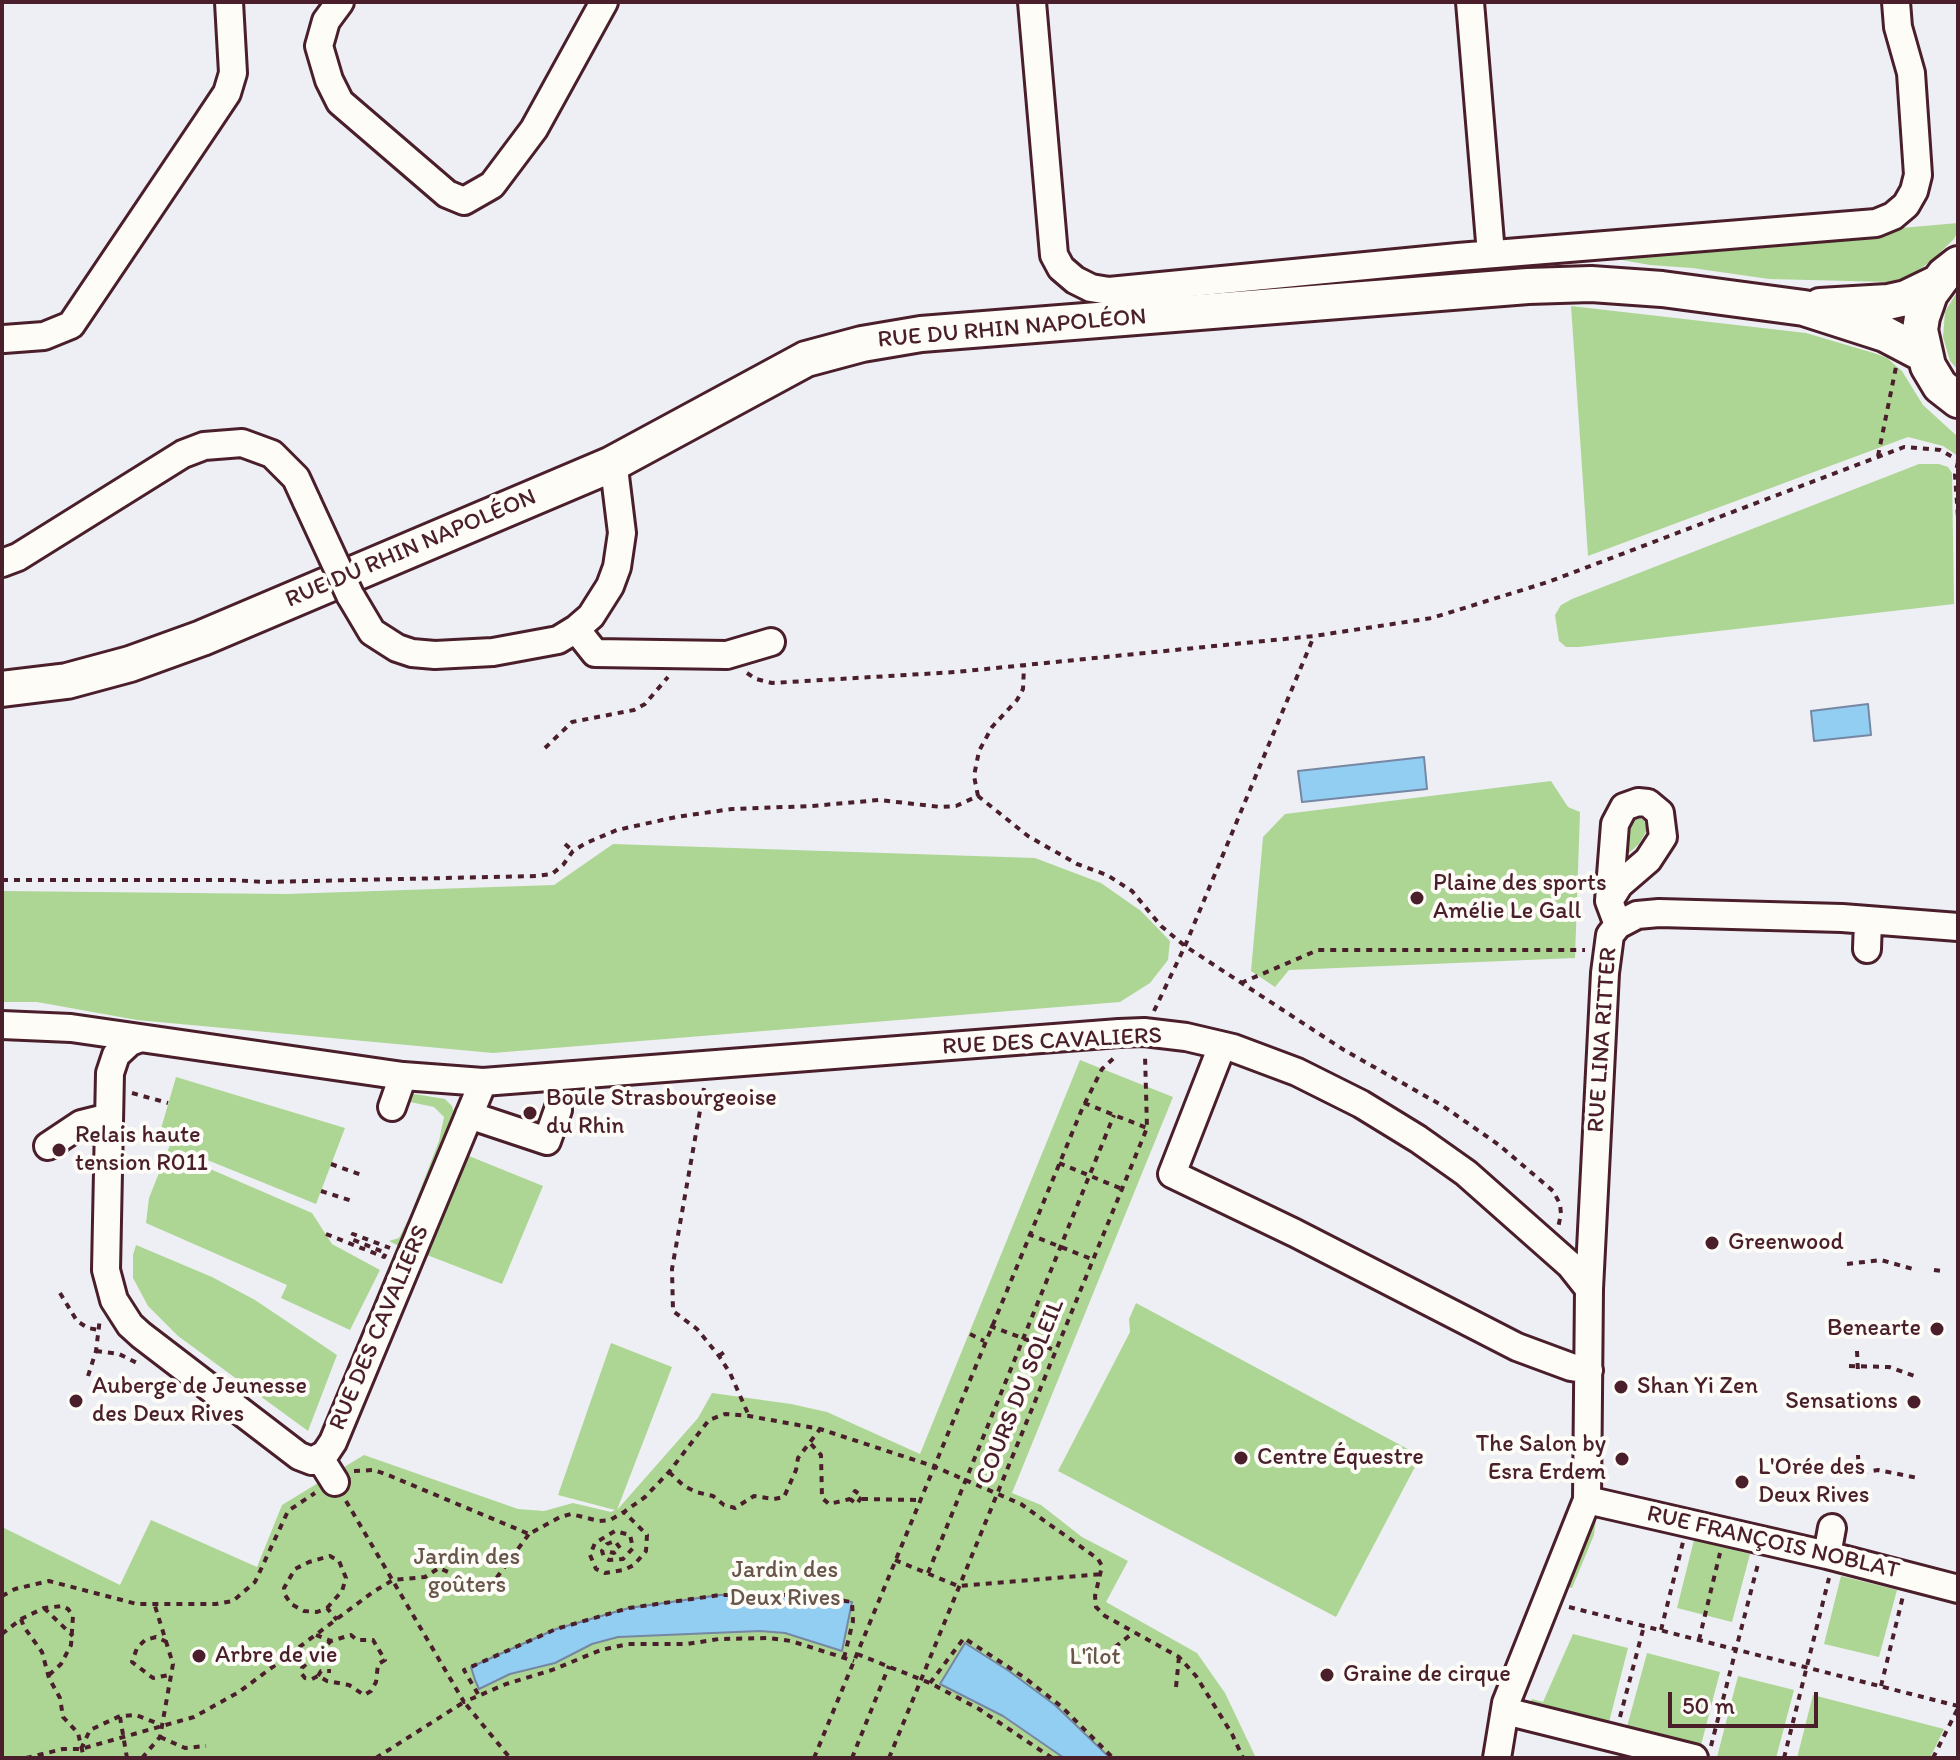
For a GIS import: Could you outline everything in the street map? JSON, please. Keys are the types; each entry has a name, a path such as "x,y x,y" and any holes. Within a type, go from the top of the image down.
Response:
{"main road":[{"name":"RUE DU RHIN NAPOLÉON","path":"1804,308 1906,298 1947,274"},
{"path":"1947,274 1922,317 1910,358 1958,400"},
{"name":"RUE DU RHIN NAPOLÉON","path":"2,689 67,681 130,664 202,638 610,465 806,359 862,344 921,334 1528,286 1591,284 1662,289 1804,308 1885,334 1910,358"}],"street":[{"path":"3,335 44,336 71,325 227,93 233,73 229,2"},
{"path":"340,2 326,21 319,46 329,80 340,102 447,194 464,201 492,185 534,129 604,2"},
{"path":"1032,2 1054,255 1061,268 1075,280 1091,288 1109,291 1491,254 1876,223 1893,216 1906,205 1914,191 1919,160 1911,73 1898,27 1896,2"},
{"path":"1470,2 1491,254"},
{"path":"2,563 18,557 183,454 204,446 242,443 272,454 296,478 350,595 372,632 397,648 412,653 493,652 558,640 591,616 603,599 617,567 622,533 615,476 610,465"},
{"path":"576,629 595,653 727,655 771,642"},
{"name":"RUE LINA RITTER","path":"1587,1500 1589,1289 1606,949 1614,913 1868,920 1958,927"},
{"path":"1867,949 1868,920"},
{"path":"2,1025 71,1028 138,1039"},
{"name":"RUE DES CAVALIERS","path":"483,1082 409,1278 333,1442 320,1458 306,1460 141,1335 105,1297 112,1063 123,1047 138,1039 403,1076 483,1082 1144,1032 1186,1037 1222,1046 1297,1072 1361,1104 1466,1173 1570,1265 1589,1289"},
{"path":"1222,1046 1172,1174 1517,1347 1571,1367 1589,1370"},
{"path":"392,1107 403,1076"},
{"path":"469,1115 547,1141 558,1110"},
{"path":"48,1146 81,1124 109,1117"},
{"path":"320,1458 335,1482"},
{"path":"1497,1758 1505,1711 1587,1500"},
{"name":"RUE FRANÇOIS NOBLAT","path":"1587,1500 1828,1563 1958,1589"},
{"path":"1828,1563 1832,1528"},
{"path":"1505,1711 1694,1758"}],"path":[{"path":"1878,457 1910,358"},
{"path":"727,655 756,679 772,683 1024,666 1314,636 1432,618 1548,582 1904,447 1940,450 1958,461 1955,475 1958,517"},
{"path":"1144,1032 1185,946 1314,636"},
{"path":"545,748 572,722 634,710 645,704 666,682 681,654"},
{"path":"1024,666 1023,689 992,727 979,751 974,776 978,796 1028,836 1077,864 1107,875 1132,891 1161,926 1185,946 1344,1050 1443,1106 1499,1145 1553,1191 1561,1214 1555,1233"},
{"path":"2,880 264,882 537,876 552,874 573,851 586,843 617,830 676,817 732,809 879,800 956,806 978,796"},
{"path":"565,844 573,851"},
{"path":"1241,983 1318,950 1587,949"},
{"name":"COURS DU SOLEIL","path":"889,1758 1147,1128 1144,1032"},
{"path":"814,1758 1028,1234 1084,1103 1102,1069"},
{"path":"1958,1072 1958,1201"},
{"path":"706,1077 672,1269 673,1311 697,1329 719,1356 749,1416"},
{"path":"124,1090 168,1103"},
{"path":"1084,1103 1147,1128"},
{"path":"928,1573 1114,1115"},
{"path":"1059,1163 1122,1189"},
{"path":"331,1164 362,1175"},
{"path":"321,1191 352,1201"},
{"path":"326,1234 384,1257 386,1253 351,1239 353,1234 391,1249"},
{"path":"1028,1234 1094,1260"},
{"path":"1847,1264 1881,1260 1913,1269"},
{"path":"1856,1262 1857,1273"},
{"path":"1934,1270 1942,1271"},
{"path":"60,1293 77,1321 99,1330"},
{"path":"88,1376 96,1351 105,1297"},
{"path":"990,1326 1057,1351"},
{"path":"970,1334 984,1341"},
{"path":"719,1356 728,1349"},
{"path":"96,1351 128,1357 145,1369"},
{"path":"1857,1351 1858,1372"},
{"path":"1849,1366 1889,1367 1917,1377"},
{"path":"26,1758 63,1749 81,1749 194,1717 239,1692 393,1580 425,1577 439,1568 480,1586 495,1580 529,1534 571,1514 599,1521 610,1520 645,1497 669,1472 709,1420 725,1414 820,1429 933,1466 998,1494 1041,1517 1098,1559 1102,1566 1095,1596 1096,1607 1105,1616 1179,1657 1196,1676 1243,1758"},
{"path":"669,1472 684,1486 735,1508 754,1496 784,1497 798,1458 820,1429"},
{"path":"810,1444 821,1455 822,1498 829,1504 850,1499 855,1491 861,1494 862,1499"},
{"path":"1858,1455 1859,1473"},
{"path":"2,1596 15,1589 49,1581 155,1606 233,1601 255,1582 288,1511 352,1472 374,1470 529,1534"},
{"path":"1850,1475 1888,1471 1918,1478"},
{"path":"335,1482 464,1702 510,1758"},
{"path":"850,1499 854,1504 862,1499 919,1500"},
{"path":"610,1552 620,1548 615,1541 607,1544 602,1551 604,1557 609,1560 623,1559 633,1548 630,1535 615,1531 595,1543 590,1555 596,1569 605,1573 624,1570 634,1565 646,1551 647,1535 624,1512"},
{"path":"1661,1631 1684,1536"},
{"path":"1699,1640 1721,1547"},
{"path":"1708,1758 1761,1554"},
{"path":"330,1556 339,1561 346,1578 342,1591 327,1608 317,1612 304,1611 291,1604 284,1588 295,1569 330,1556"},
{"path":"895,1560 958,1586 1101,1574"},
{"path":"1784,1758 1828,1563"},
{"path":"1881,1686 1905,1589"},
{"path":"478,1695 464,1670 556,1629 629,1608 720,1595 801,1595 852,1602 853,1621 844,1658"},
{"path":"2,1624 4,1632 21,1619 44,1608 62,1606 68,1609 73,1616 73,1636 67,1655 49,1675"},
{"path":"142,1758 160,1737 173,1656 155,1606"},
{"path":"1566,1607 1958,1707 1933,1758"},
{"path":"44,1608 73,1636"},
{"path":"327,1608 337,1620"},
{"path":"21,1619 42,1652 60,1698 63,1717 78,1733 84,1758"},
{"path":"1614,1738 1644,1626"},
{"path":"1115,1647 1134,1632"},
{"path":"316,1635 331,1641"},
{"path":"318,1676 349,1685 364,1695 371,1691 376,1682 378,1664 385,1660 373,1640 357,1640 351,1635 331,1641 302,1668 301,1673 305,1678 312,1679 321,1671 331,1671"},
{"path":"167,1642 156,1637 145,1640 137,1648 132,1662 153,1678 171,1673"},
{"path":"376,1758 478,1695 601,1650 628,1644 687,1644 756,1637 791,1641 854,1661"},
{"path":"930,1683 964,1638 1062,1707 1113,1758"},
{"path":"857,1654 930,1683 979,1709 1052,1758"},
{"path":"1176,1687 1179,1657"},
{"path":"852,1758 889,1666"},
{"path":"81,1749 90,1730 120,1716 136,1715 161,1726"},
{"path":"120,1716 127,1758"},
{"path":"160,1737 185,1748 206,1746"}],"green space":[{"path":"1958,223 1954,239 1931,261 1909,277 1889,282 1769,279 1594,255"},
{"path":"1958,290 1958,370 1950,361 1943,337 1945,312"},
{"path":"1571,306 1806,333 1877,354 1902,371 1923,405 1958,437 1958,456 1943,446 1908,437 1588,556"},
{"path":"1919,464 1939,464 1948,467 1952,473 1954,604 1579,647 1566,647 1559,641 1555,615 1561,605 1572,599"},
{"name":"Plaine des sports Amélie Le Gall","path":"1551,781 1568,807 1580,812 1575,958 1289,970 1275,987 1251,971 1263,837 1285,814"},
{"path":"1629,819 1644,820 1647,830 1639,844 1622,859"},
{"path":"613,844 1035,858 1101,883 1141,911 1170,941 1168,960 1150,983 1120,1002 493,1053 137,1020 37,1002 2,1002 2,891 286,894 554,885"},
{"name":"Jardin des Deux Rives","path":"1080,1060 1173,1097 1012,1493 1041,1505 1082,1537 1128,1561 1106,1602 1197,1653 1225,1693 1256,1758 2,1758 2,1527 120,1585 151,1520 257,1567 282,1505 364,1455 518,1509 544,1511 573,1503 611,1512 615,1510 558,1495 611,1343 672,1367 617,1510 698,1418 712,1393 827,1412 920,1454"},
{"path":"176,1077 345,1128 316,1204 190,1153 187,1159 312,1213 332,1244 380,1270 350,1330 281,1298 287,1285 146,1223 149,1198 170,1145 158,1139"},
{"path":"402,1092 445,1099 452,1106 455,1116 403,1248 389,1241 399,1238 410,1216 439,1141 444,1117 434,1107 405,1101"},
{"path":"469,1156 543,1186 502,1284 427,1255"},
{"path":"136,1245 212,1277 255,1300 337,1355 308,1431 178,1336 148,1306 133,1278"},
{"name":"Centre Équestre","path":"1136,1303 1417,1454 1417,1463 1336,1617 1058,1471 1130,1332 1129,1319"},
{"path":"1596,1520 1594,1535 1572,1588 1562,1585 1585,1534"},
{"path":"1694,1540 1750,1554 1732,1622 1677,1608"},
{"path":"1841,1576 1897,1590 1879,1657 1824,1644"},
{"path":"1573,1634 1628,1648 1607,1730 1526,1711 1532,1699 1543,1702"},
{"path":"1647,1653 1720,1672 1699,1753 1625,1734"},
{"path":"1738,1676 1794,1690 1776,1758 1717,1757"},
{"path":"1813,1695 1944,1729 1930,1758 1797,1758"}],"water":[{"path":"1868,704 1871,735 1814,741 1811,711"},
{"path":"1424,757 1427,789 1302,802 1298,771"},
{"path":"720,1595 801,1595 852,1602 842,1651 785,1633 760,1631 618,1637 592,1644 555,1663 510,1674 479,1689 475,1680 471,1667 556,1629 629,1608"},
{"path":"965,1643 1055,1705 1110,1758 1064,1758 1003,1716 940,1684"}],"place":[{"name":"Plaine des sports Amélie Le Gall","path":"1417,898"},
{"name":"Boule Strasbourgeoise du Rhin","path":"530,1113"},
{"name":"Relais haute tension R011","path":"59,1150"},
{"name":"Greenwood","path":"1712,1243"},
{"name":"Benearte","path":"1937,1329"},
{"name":"Shan Yi Zen","path":"1621,1387"},
{"name":"Auberge de Jeunesse des Deux Rives","path":"76,1401"},
{"name":"Sensations","path":"1914,1402"},
{"name":"Centre Équestre","path":"1241,1458"},
{"name":"The Salon by Esra Erdem","path":"1622,1459"},
{"name":"L'Orée des Deux Rives","path":"1742,1482"},
{"name":"Arbre de vie","path":"199,1656"},
{"name":"Graine de cirque","path":"1327,1675"}],"park label":[{"name":"Jardin des goûters","path":"467,1572"},
{"name":"L'îlot","path":"1095,1658"}]}
